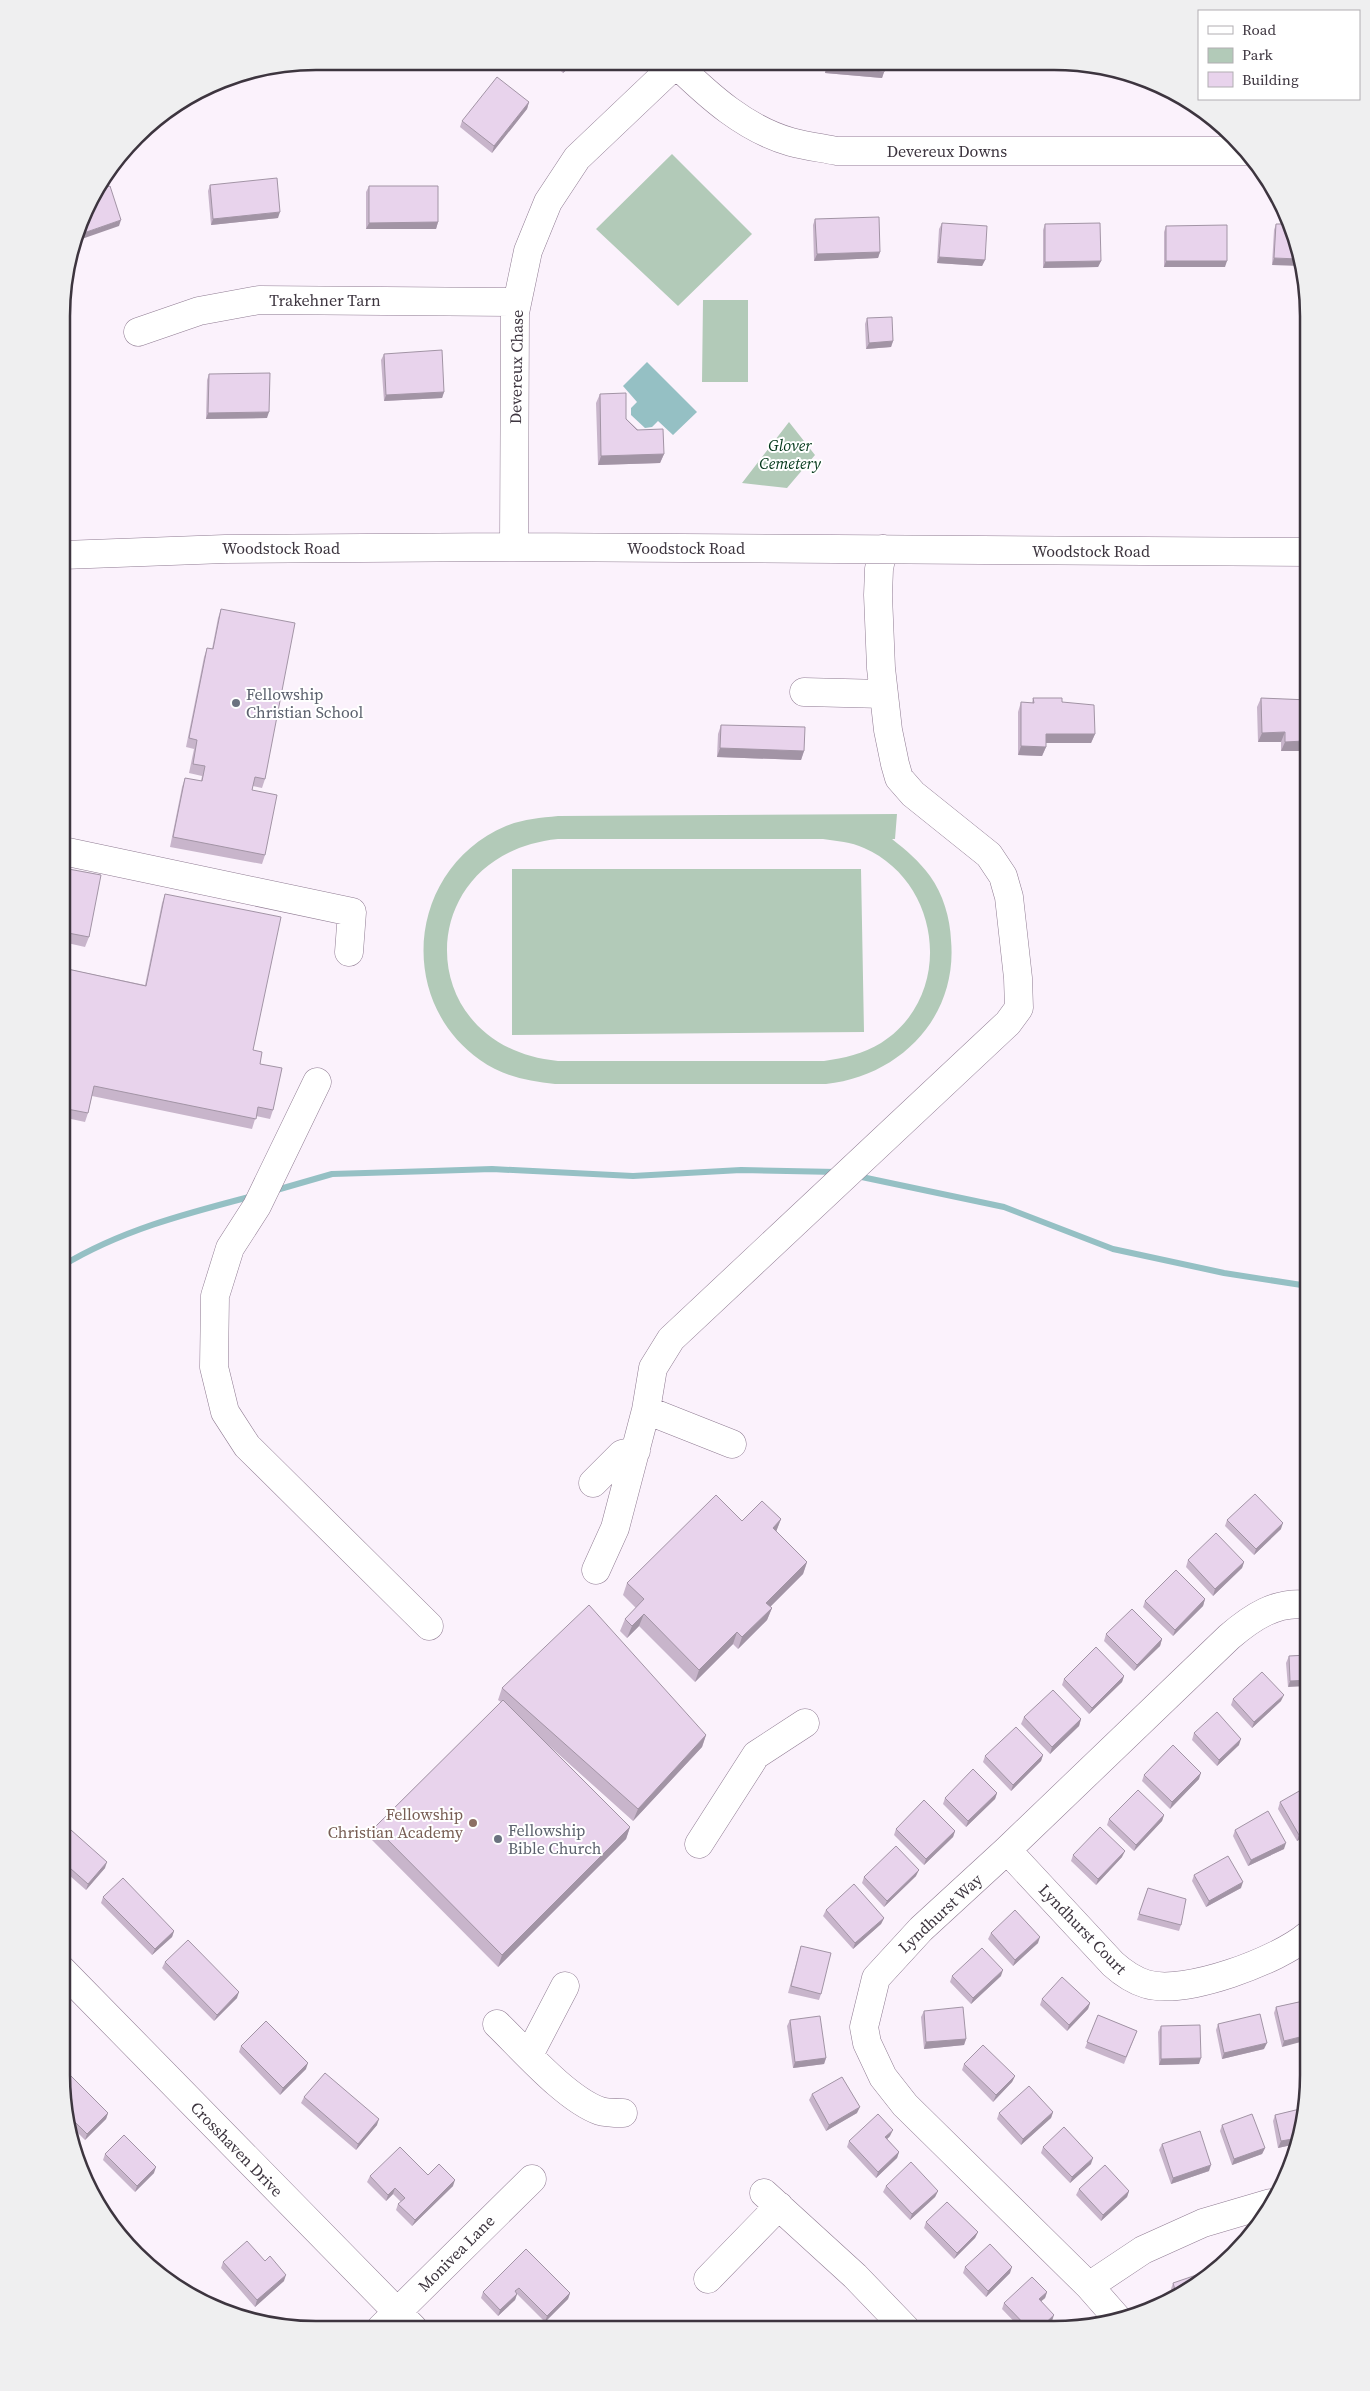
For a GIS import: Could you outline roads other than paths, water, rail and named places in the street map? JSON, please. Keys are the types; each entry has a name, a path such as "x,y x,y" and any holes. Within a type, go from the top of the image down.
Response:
{"street":[{"name":"Devereux Chase","path":"514,547 517,302 528,251 548,202 577,158 670,70"},
{"name":"Devereux Downs","path":"682,70 704,92 746,122 790,142 837,151 1236,151"},
{"name":"Trakehner Tarn","path":"138,332 199,311 259,300 517,302"},
{"name":"Woodstock Road","path":"70,555 225,548 514,547 1300,552"},
{"path":"596,1570 616,1528 646,1410 653,1368 671,1339 1008,1023 1018,1008 1018,978 1009,897 1003,876 989,855 913,794 899,778 888,730 884,694 878,595 879,569 883,549"},
{"path":"804,692 884,694"},
{"path":"70,852 352,912 349,952"},
{"path":"317,1082 257,1206 230,1248 215,1296 214,1367 226,1412 247,1446 429,1626"},
{"path":"646,1410 732,1444"},
{"path":"593,1483 622,1454 636,1451"},
{"name":"Lyndhurst Way","path":"1113,2314 1089,2286 906,2105 878,2068 867,2043 864,2027 876,1978 889,1961 921,1929 1247,1622 1281,1606 1300,1605"},
{"path":"699,1844 756,1755 805,1723"},
{"name":"Lyndhurst Court","path":"1007,1850 1114,1964 1126,1975 1146,1984 1181,1984 1259,1964 1288,1950 1300,1940"},
{"name":"Crosshaven Drive","path":"70,1978 395,2321"},
{"path":"529,2055 566,1986"},
{"path":"497,2024 560,2085 600,2111 623,2114"},
{"name":"Monivea Lane","path":"399,2321 532,2178"},
{"path":"708,2279 772,2199 855,2276 898,2321"},
{"path":"1089,2286 1143,2250 1194,2226 1263,2206"}],"water":[{"path":"647,362 697,412 673,435 658,421 652,427 645,428 631,415 631,408 637,402 623,386"}],"waterway":[{"path":"273,1191 332,1174 492,1169 633,1176 741,1170 837,1172"},
{"path":"857,1176 1004,1207 1113,1249 1224,1273 1300,1285"},
{"path":"70,1261 108,1242 155,1224 253,1196"}],"place":[{"name":"Fellowship Christian School","path":"236,703"},
{"name":"Fellowship Christian Academy","path":"473,1823"},
{"name":"Fellowship Bible Church","path":"498,1839"}],"park label":[{"name":"Glover Cemetery","path":"790,454"}]}
